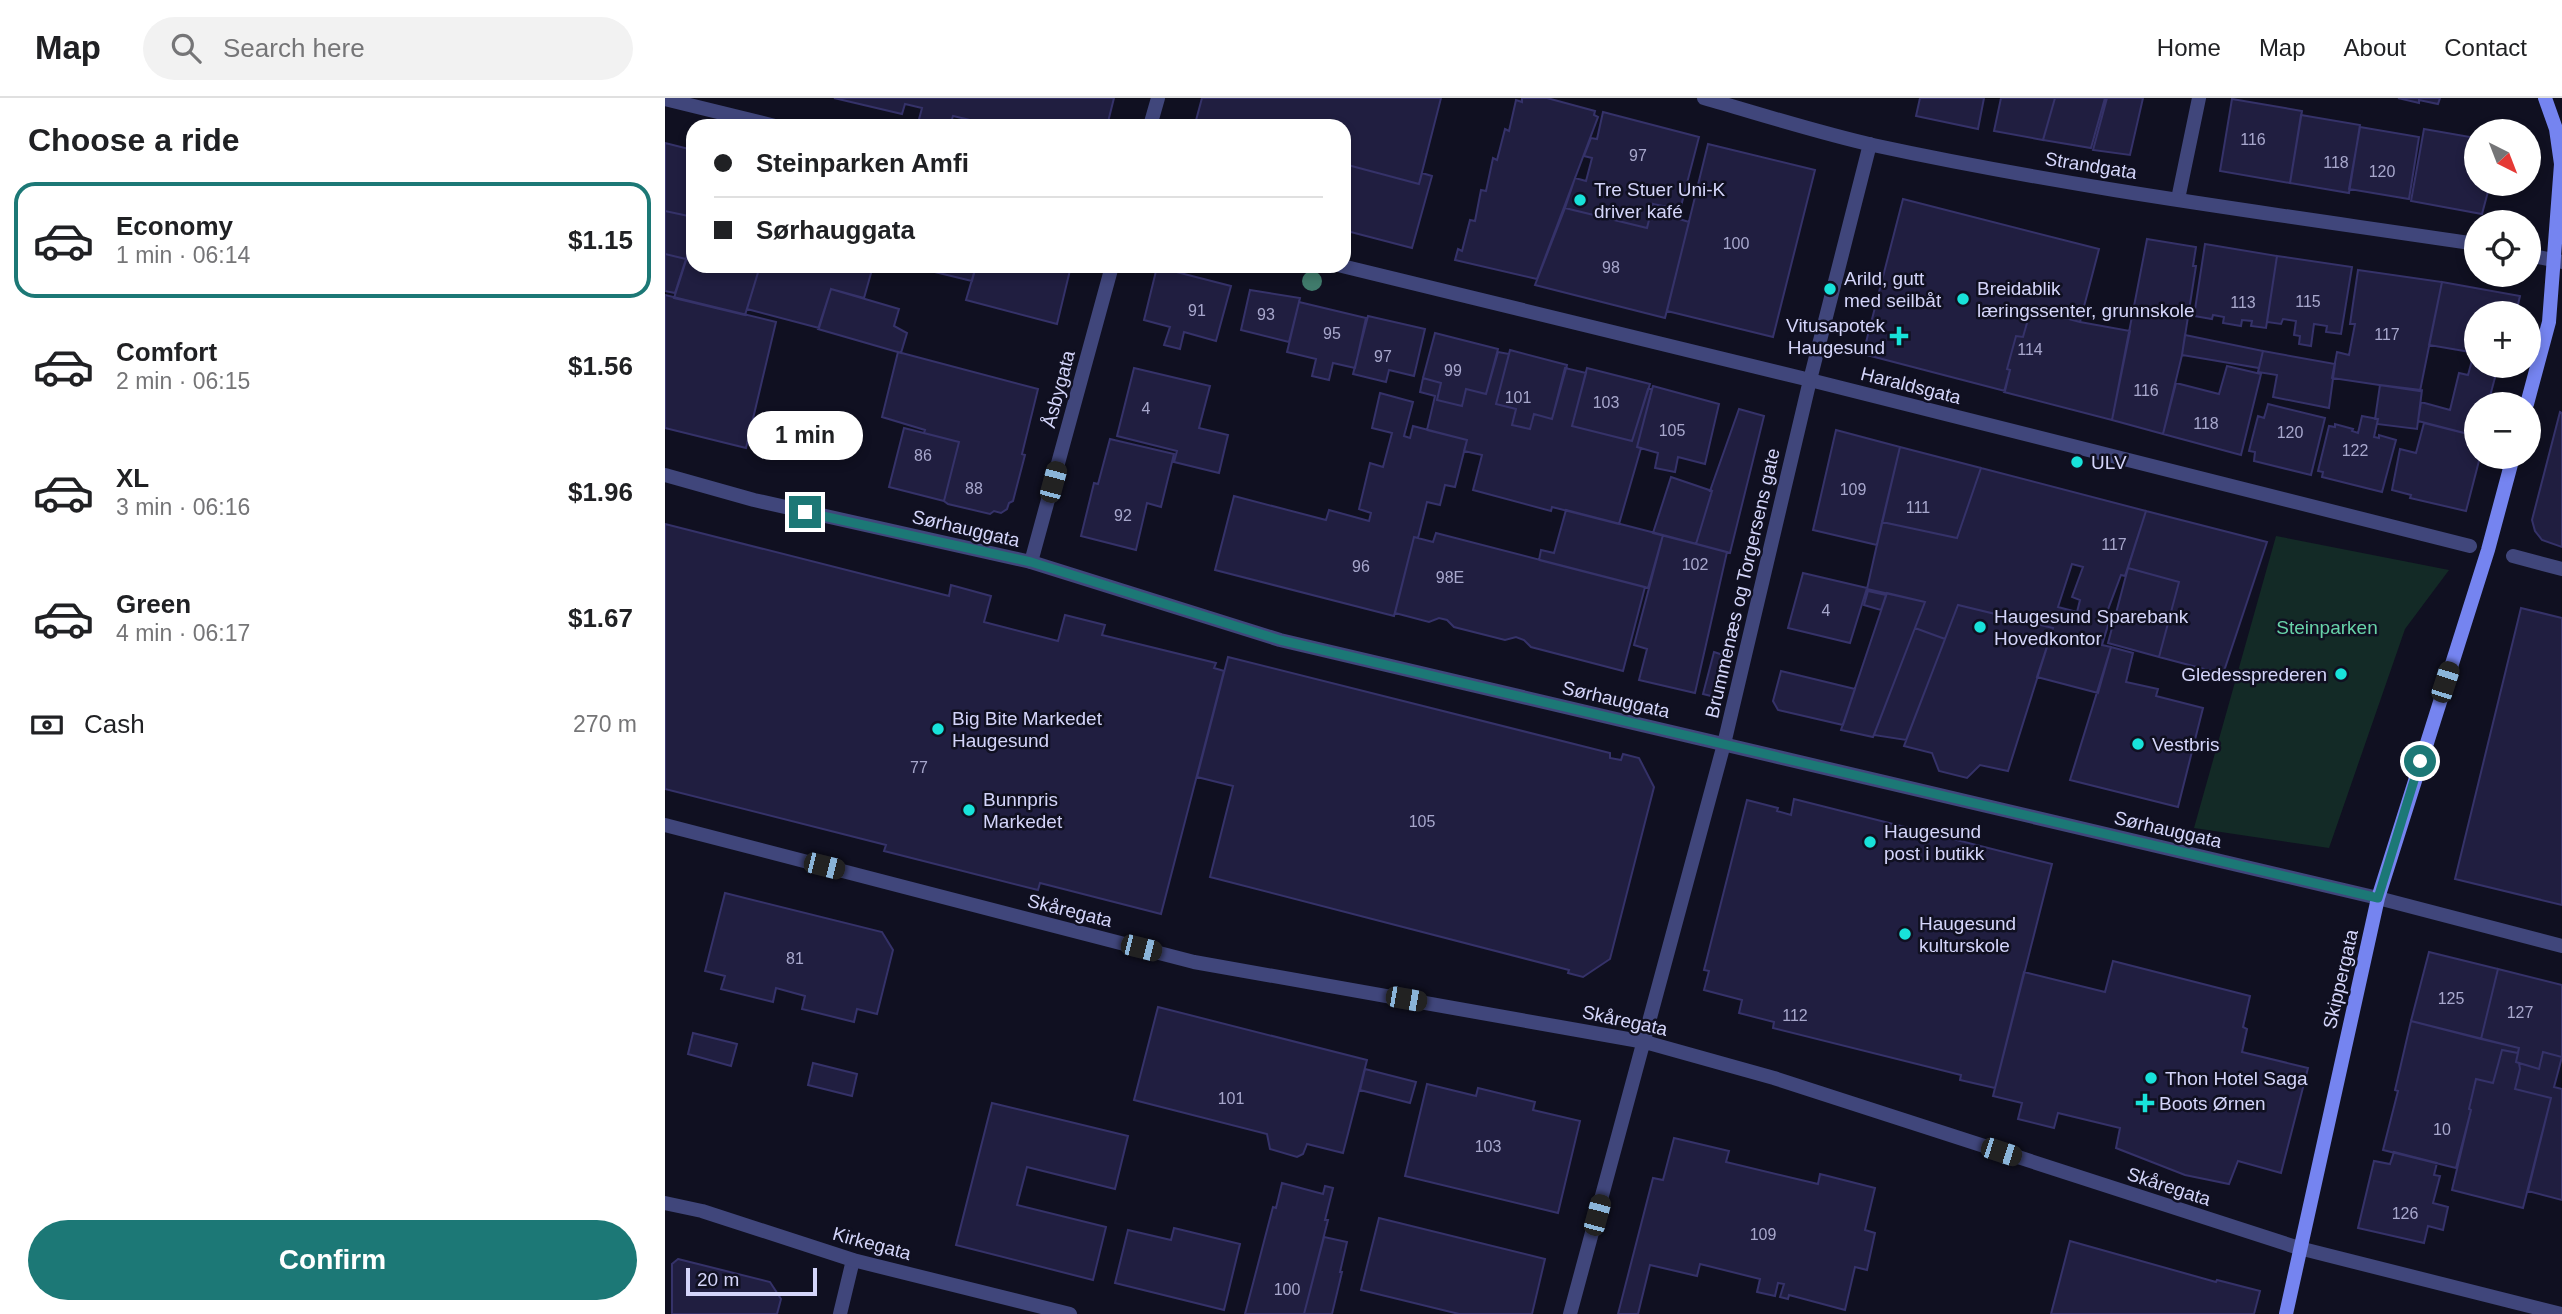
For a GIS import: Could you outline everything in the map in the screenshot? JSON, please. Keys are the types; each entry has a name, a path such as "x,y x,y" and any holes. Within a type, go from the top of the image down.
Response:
{"main road":[{"path":"2530,392 2549,323 2557,261 2561,164 2556,129 2545,98"},
{"name":"Skippergata","path":"2286,1314 2378,898 2488,550 2510,469"}],"street":[{"path":"1152,119 1158,98"},
{"name":"Strandgata","path":"1704,98 1870,144 1957,162 2464,242"},
{"path":"2178,199 2199,98"},
{"path":"665,99 746,119"},
{"name":"Brummenæs og Torgersens gate","path":"1570,1314 1724,744 1810,380 1870,144"},
{"name":"Haraldsgata","path":"1351,268 2470,546"},
{"name":"Åsbygata","path":"1031,562 1110,273"},
{"name":"Sørhauggata","path":"665,475 754,500 1031,562 1280,640 2378,898 2562,946"},
{"path":"2513,556 2562,569"},
{"name":"Skåregata","path":"665,825 1194,962 1645,1042 1774,1079 2299,1248 2561,1314"},
{"name":"Kirkegata","path":"665,1203 702,1211 853,1260 1070,1314"},
{"path":"840,1314 853,1260"}],"green space":[{"name":"Steinparken","path":"2276,536 2449,570 2405,629 2329,848 2194,828"}],"building":[{"path":"834,98 1114,98 1109,119 966,119 953,116 952,119 919,119 922,108 905,104 902,114"},
{"path":"1202,98 1441,98 1419,184 1351,166 1351,119 1196,119"},
{"path":"1522,98 1547,98 1595,111 1594,115 1598,117 1537,279 1455,260 1458,249 1462,251 1470,220 1475,221 1481,190 1486,191 1493,158 1497,160 1505,129 1509,131 1516,100 1522,102"},
{"path":"1920,98 1984,98 1978,129 1916,116"},
{"path":"2001,98 2055,98 2043,140 1994,131"},
{"path":"2055,98 2105,98 2091,148 2043,140"},
{"path":"2107,98 2143,98 2130,155 2093,150"},
{"path":"2398,98 2440,98 2438,104"},
{"path":"2232,99 2302,111 2290,183 2220,171"},
{"path":"1603,112 1699,137 1680,210 1653,204 1647,228 1565,208 1575,178 1586,181 1592,158 1584,156 1591,138 1597,139"},
{"path":"2301,115 2360,125 2349,193 2290,183"},
{"path":"2360,127 2419,137 2409,199 2349,189"},
{"path":"2424,129 2464,136 2464,196 2487,196 2483,210 2464,211 2411,201"},
{"path":"665,143 686,148 686,216 665,211"},
{"path":"1708,144 1815,170 1773,337 1667,311"},
{"path":"1351,166 1419,184 1422,173 1432,176 1412,248 1351,232"},
{"path":"1903,199 2099,249 2080,322 2031,309 2023,337 2016,336 2007,369 2010,370 2005,391 1863,354"},
{"path":"1653,204 1668,207 1666,215 1689,222 1665,318 1535,285 1565,208 1647,228"},
{"path":"665,211 686,216 686,259 665,254"},
{"path":"2147,239 2196,247 2193,266 2196,266 2182,355 2163,434 2112,420"},
{"path":"2205,244 2277,256 2266,328 2251,326 2252,321 2242,320 2241,326 2223,323 2224,317 2213,315 2212,319 2194,316"},
{"path":"665,254 686,259 675,293 665,291"},
{"path":"2277,256 2352,267 2341,334 2326,332 2327,326 2314,324 2311,346 2299,344 2300,336 2294,335 2296,321 2283,319 2281,324 2267,322"},
{"path":"686,261 686,273 758,273 745,315 674,298"},
{"path":"2358,270 2442,282 2420,391 2332,378 2337,352 2349,355 2355,324 2350,324"},
{"path":"758,273 871,273 864,298 831,289 819,328 747,309"},
{"path":"939,273 974,273 972,281"},
{"path":"974,273 1069,273 1057,324 966,300"},
{"path":"1156,273 1180,273 1231,286 1216,341 1184,332 1180,349 1164,345 1170,327 1144,320"},
{"path":"2442,282 2520,296 2519,301 2464,301 2464,351 2429,345"},
{"path":"831,289 899,309 894,326 907,333 901,353 818,329"},
{"path":"1250,290 1300,298 1289,342 1241,330"},
{"path":"665,295 776,322 746,448 665,428"},
{"path":"1299,302 1366,318 1355,368 1333,363 1329,380 1312,376 1316,359 1287,352"},
{"path":"2031,309 2130,331 2112,420 2004,392 2016,336 2023,337"},
{"path":"1368,316 1425,329 1414,376 1389,370 1386,382 1353,374"},
{"path":"1435,333 1498,349 1486,394 1466,389 1462,406 1437,400 1441,383 1423,378"},
{"path":"2185,335 2263,351 2259,368 2182,355"},
{"path":"1510,350 1567,365 1552,419 1534,414 1530,429 1512,425 1516,409 1496,404"},
{"path":"2263,351 2335,364 2329,408 2273,397 2277,375 2258,372"},
{"path":"898,352 1038,389 1013,501 1001,513 994,511 990,514 944,501 959,442 924,433 925,430 882,417"},
{"path":"1498,352 1509,354 1496,404 1516,409 1512,425 1530,429 1534,414 1552,419 1565,368 1586,373 1572,426 1632,441 1648,389 1652,389 1637,447 1641,448 1619,524 1552,507 1551,511 1473,490 1482,455 1464,451 1467,440 1427,430 1435,396 1420,392 1423,378 1441,383 1437,400 1462,406 1466,389 1486,394"},
{"path":"2227,366 2261,374 2241,455 2163,434 2176,383 2219,394"},
{"path":"1134,368 1210,386 1199,428 1228,435 1219,473 1174,462 1177,451 1117,436"},
{"path":"1587,368 1650,384 1632,441 1572,426"},
{"path":"2459,373 2464,374 2464,378 2495,378 2491,392 2464,392 2464,433 2418,421 2421,402 2450,410"},
{"path":"2380,385 2422,390 2417,429 2377,424 2378,419 2375,419"},
{"path":"1653,386 1719,404 1705,464 1678,457 1675,472 1655,468 1658,453 1637,447"},
{"path":"1380,393 1413,402 1404,436 1410,438 1413,426 1467,440 1455,487 1445,485 1440,505 1427,502 1418,538 1414,537 1394,616 1215,570 1234,496 1326,520 1329,510 1369,521 1371,513 1359,509 1370,463 1383,467 1392,433 1372,428"},
{"path":"2268,404 2325,418 2311,475 2254,461 2255,452 2249,451 2258,416 2264,418"},
{"path":"1739,409 1764,416 1730,553 1696,544 1710,491"},
{"path":"2560,412 2562,547 2542,540 2535,531 2532,520"},
{"path":"2362,416 2378,419 2374,437 2379,438 2379,435 2396,440 2382,492 2322,477 2323,472 2318,471 2329,426 2335,427 2335,424 2358,433"},
{"path":"2424,423 2464,433 2464,469 2477,469 2466,511 2410,498 2411,495 2392,490 2400,449 2416,453"},
{"path":"904,428 959,442 944,501 889,487"},
{"path":"1836,430 1900,447 1877,545 1813,530"},
{"path":"1110,439 1174,454 1161,507 1147,503 1136,550 1081,536 1094,483 1098,484"},
{"path":"1900,447 1981,468 1957,538 1882,522"},
{"path":"1981,468 2146,511 2125,576 2121,575 2107,612 2101,609 2098,618 2109,622 2102,645 2111,647 2098,693 2037,677 2053,628 1958,605 1945,639 1915,628 1925,602 1867,589 1882,522 1957,538","holes":["2072,564 2083,567 2072,597 2080,600 2077,612 2058,607"]},
{"path":"1671,477 1712,491 1696,544 1653,533"},
{"path":"1566,510 1663,535 1648,588 1539,560 1541,550 1554,553"},
{"path":"2146,511 2267,542 2223,674 2159,657 2179,582 2128,568"},
{"path":"665,524 949,596 951,585 991,596 984,622 1058,641 1065,615 1105,625 1102,635 1216,663 1214,668 1224,671 1161,914 1040,883 1038,890 884,851 886,845 665,789"},
{"path":"1436,533 1645,587 1623,671 1531,647 1516,637 1505,640 1454,627 1447,620 1439,618 1429,622 1395,613 1414,537 1433,542"},
{"path":"1663,535 1727,552 1695,693 1639,680 1647,649 1634,645"},
{"path":"2128,568 2179,582 2159,657 2108,643"},
{"path":"1803,573 1867,588 1850,643 1788,628"},
{"path":"1868,591 1886,595 1881,610 1864,605"},
{"path":"1887,593 1925,602 1873,737 1841,730"},
{"path":"1958,605 2053,628 2008,771 1980,765 1967,778 1939,771 1932,753 1904,746"},
{"path":"2521,608 2562,618 2562,905 2455,879"},
{"path":"1915,628 1945,639 1906,740 1874,735"},
{"name":"Vestbris","path":"2111,647 2133,653 2126,682 2158,689 2156,696 2203,708 2178,807 2070,780"},
{"path":"1714,652 1726,656 1715,697 1703,694"},
{"path":"1228,657 1610,753 1610,758 1621,760 1623,754 1639,758 1654,787 1610,959 1583,977 1568,973 1569,970 1210,877 1233,786 1197,777"},
{"path":"1781,671 1855,689 1843,725 1778,710 1773,701"},
{"path":"1794,799 2052,864 1995,1088 1960,1080 1961,1075 1773,1028 1774,1022 1739,1013 1742,1000 1704,990 1709,971 1704,970 1747,800 1778,808 1777,811 1791,815"},
{"path":"725,893 882,932 893,950 877,1014 857,1009 854,1022 802,1009 805,996 776,988 773,1002 721,989 725,976 705,971"},
{"path":"2429,952 2498,969 2481,1039 2411,1021"},
{"name":"Thon Hotel Saga","path":"2113,961 2250,996 2243,1027 2247,1029 2242,1052 2308,1068 2281,1173 2238,1161 2229,1184 2185,1175 2116,1148 2120,1128 2058,1113 2054,1128 2018,1119 2022,1103 1993,1096 2024,972 2105,992"},
{"path":"2498,969 2562,985 2562,1057 2543,1052 2539,1069 2516,1062 2519,1048 2481,1039"},
{"path":"1158,1007 1367,1060 1343,1153 1307,1144 1303,1154 1297,1157 1270,1149 1267,1134 1134,1100"},
{"path":"2411,1021 2519,1048 2518,1053 2502,1050 2493,1083 2476,1079 2456,1168 2383,1150 2398,1091 2395,1090"},
{"path":"693,1033 737,1044 731,1066 688,1054"},
{"path":"2502,1050 2518,1053 2516,1062 2519,1063 2520,1069 2515,1089 2551,1098 2523,1208 2452,1190 2476,1079 2493,1083"},
{"path":"2543,1052 2562,1057 2554,1087 2562,1089 2562,1200 2528,1191 2551,1098 2515,1089 2519,1063 2539,1069"},
{"path":"813,1063 857,1074 852,1096 808,1085"},
{"path":"1365,1069 1416,1082 1410,1103 1360,1090"},
{"path":"1427,1084 1476,1096 1478,1088 1535,1102 1533,1110 1580,1121 1558,1213 1405,1176"},
{"path":"992,1103 1128,1136 1115,1189 1027,1167 1017,1205 1106,1227 1093,1280 956,1245"},
{"path":"1674,1138 1729,1151 1726,1162 1818,1184 1820,1174 1875,1188 1865,1230 1875,1233 1867,1270 1855,1267 1845,1310 1789,1295 1788,1299 1780,1297 1784,1284 1778,1283 1775,1296 1757,1292 1760,1279 1700,1264 1697,1276 1650,1265 1638,1314 1618,1314 1653,1178 1663,1180"},
{"path":"2394,1152 2437,1163 2434,1175 2440,1176 2433,1203 2448,1207 2443,1230 2428,1226 2424,1243 2358,1228 2374,1161 2390,1164"},
{"path":"1282,1183 1323,1194 1325,1186 1333,1188 1325,1220 1328,1220 1304,1314 1245,1314 1273,1207 1276,1208"},
{"path":"1379,1218 1545,1259 1532,1314 1459,1314 1361,1290"},
{"path":"1174,1228 1240,1244 1224,1310 1115,1283 1128,1230 1171,1240"},
{"path":"1324,1237 1347,1242 1332,1314 1304,1314"},
{"path":"2070,1241 2216,1282 2217,1280 2260,1291 2254,1314 2051,1314"},
{"path":"678,1259 770,1282 781,1299 777,1314 672,1314 672,1264"}],"place":[{"name":"Tre Stuer Uni-K driver kafé","path":"1580,200"},
{"name":"Arild, gutt med seilbåt","path":"1830,289"},
{"name":"Breidablik læringssenter, grunnskole","path":"1963,299"},
{"name":"Vitusapotek Haugesund","path":"1899,336"},
{"name":"ULV","path":"2077,462"},
{"name":"Haugesund Sparebank Hovedkontor","path":"1980,627"},
{"name":"Gledessprederen","path":"2341,674"},
{"name":"Big Bite Markedet Haugesund","path":"938,729"},
{"name":"Vestbris","path":"2138,744"},
{"name":"Bunnpris Markedet","path":"969,810"},
{"name":"Haugesund post i butikk","path":"1870,842"},
{"name":"Haugesund kulturskole","path":"1905,934"},
{"name":"Thon Hotel Saga","path":"2151,1078"},
{"name":"Boots Ørnen","path":"2145,1103"}],"route":[{"path":"805,512 1031,562 1280,640 2378,898 2420,761"}]}
